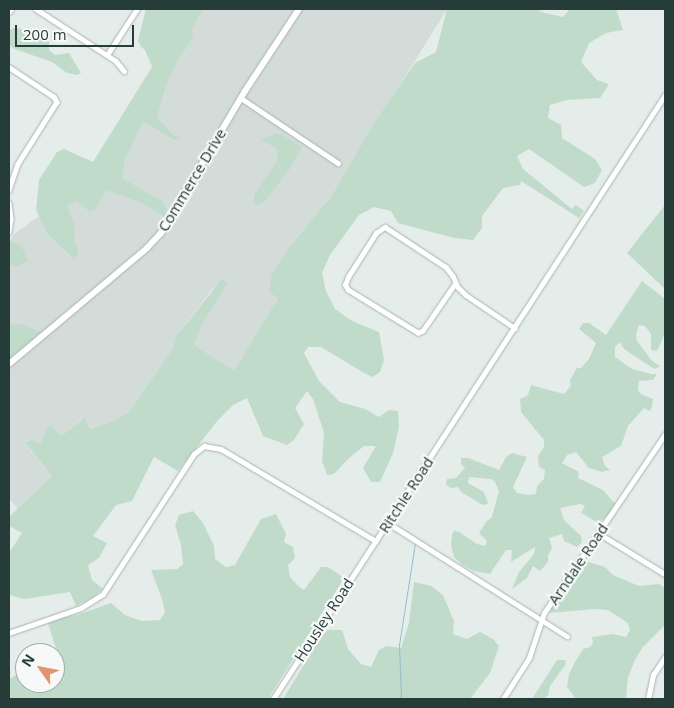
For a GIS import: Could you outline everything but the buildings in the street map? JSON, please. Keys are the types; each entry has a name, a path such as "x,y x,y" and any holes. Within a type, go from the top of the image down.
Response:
{"street":[{"path":"36,9 107,55 121,66 124,72"},
{"path":"107,55 137,9"},
{"name":"Commerce Drive","path":"9,364 156,240 241,98 299,9"},
{"path":"9,67 54,97 57,104 18,164 9,190"},
{"name":"Ritchie Road","path":"9,633 81,608 103,594 194,454 204,446 221,449 376,541 665,95"},
{"path":"241,98 338,163"},
{"path":"9,203 11,219 9,232"},
{"path":"456,283 423,331 415,333 348,290 345,284 379,229 389,229 446,266 466,295 515,328"},
{"name":"Arndale Road","path":"503,699 529,658 540,620 665,434"},
{"path":"388,523 567,636"},
{"path":"598,533 665,574"},
{"name":"Housley Road","path":"273,699 376,541"},
{"path":"648,699 653,675 665,657"}],"shaded area":[{"path":"203,9 447,9 332,195 292,244 278,298 234,372 194,345 214,287 177,335 172,350 129,412 106,424 89,429 83,418 61,436 47,427 40,444 25,444 52,476 18,509 9,499 9,243 13,235 39,216 81,197"}],"green space":[{"path":"146,9 203,9 192,29 193,38 177,61 165,88 157,117 171,133 180,139 174,140 150,125 142,123 125,157 122,178 163,202 166,209 165,217 140,202 106,190 95,210 90,212 77,201 67,206 74,224 75,243 78,250 78,254 73,258 47,233 36,210 39,180 57,152 64,149 93,162 152,67 145,50 138,41"},
{"path":"447,9 536,9 563,17 570,9 616,9 623,30 606,33 589,43 581,62 597,80 609,84 600,98 567,100 550,105 548,118 561,125 562,138 595,159 602,170 595,183 584,187 529,149 517,156 523,169 572,209 576,205 584,211 579,218 521,181 520,185 503,188 482,216 482,228 473,240 454,238 398,223 391,211 374,207 359,215 330,255 322,273 326,291 335,309 352,321 379,332 384,360 380,372 373,377 321,347 308,347 304,353 319,381 340,402 365,409 379,417 389,410 398,411 399,427 393,453 380,482 371,482 363,468 376,446 364,446 334,474 327,475 322,461 324,433 313,399 307,391 295,408 304,424 294,440 287,445 263,436 247,398 233,405 218,420 178,471 154,457 132,501 116,505 93,536 107,543 99,558 88,565 92,580 103,589 92,598 76,606 70,592 24,599 9,595 9,553 22,533 9,526 9,517 52,476 25,443 31,440 40,444 47,427 51,425 61,436 84,418 90,429 106,424 129,412 172,350 177,335 222,279 227,283 202,324 194,345 234,371 278,298 269,292 272,273 292,244 332,195 373,125 415,63 436,52"},
{"path":"14,28 22,29 26,36 37,34 44,37 49,42 49,50 55,55 69,53 81,73 77,75 67,73 52,62 12,48 9,43 9,30"},
{"path":"274,134 281,134 302,147 291,167 265,201 257,205 254,201 254,195 277,161 278,155 276,148 261,140"},
{"path":"665,205 665,289 627,253"},
{"path":"11,241 21,245 28,261 18,266 9,264 9,243"},
{"path":"642,281 665,299 664,335 657,351 651,350 651,334 645,326 639,325 636,335 637,341 652,361 660,366 655,369 648,365 624,349 620,342 615,347 615,357 632,369 657,374 653,380 639,381 638,390 641,394 653,399 650,411 644,408 628,426 621,446 602,457 605,466 610,470 602,472 589,468 576,452 567,455 562,463 579,472 578,478 603,490 617,506 600,522 581,513 585,506 580,504 560,508 564,520 581,536 582,542 577,547 564,541 562,534 549,538 552,548 548,556 548,562 540,571 533,566 527,578 512,589 519,572 534,554 535,547 511,562 512,550 506,550 490,574 474,571 462,565 454,557 451,546 454,531 459,532 477,544 485,546 487,541 479,533 486,522 492,517 499,491 495,482 491,479 469,477 468,483 484,492 488,503 486,505 481,504 461,492 458,487 451,488 446,485 447,479 456,478 465,468 461,464 461,458 468,458 499,470 506,457 512,453 527,457 513,487 517,493 536,494 537,486 544,479 545,470 539,467 538,456 544,447 544,440 521,412 520,399 528,395 531,385 564,394 571,386 570,380 577,368 581,368 589,359 596,343 579,329 583,323 589,323 606,335"},
{"path":"21,324 41,332 9,359 9,325"},
{"path":"193,511 203,523 214,546 215,559 226,567 235,565 261,519 276,514 286,534 284,542 293,547 295,558 288,565 290,577 298,586 304,590 321,567 328,567 344,578 268,699 9,699 9,679 15,676 15,693 65,693 65,643 54,643 47,620 77,615 111,603 125,615 142,621 160,620 165,612 151,570 177,569 183,564 181,545 175,525 179,515"},
{"path":"588,562 605,567 613,575 639,586 659,584 665,588 665,625 642,648 635,660 628,677 626,699 576,699 567,687 569,674 575,662 583,649 590,647 593,643 592,637 613,634 626,637 630,630 628,623 608,610 595,609 550,613 552,606 567,584 582,564"},
{"path":"414,582 431,586 443,595 454,621 453,634 467,639 480,632 493,639 499,646 490,673 470,699 283,699 325,630 342,630 348,649 361,664 371,667 379,650 386,646 401,648 409,623"},
{"path":"557,660 565,660 566,664 550,686 548,695 544,699 532,699"}],"waterway":[{"path":"401,699 399,645 415,543"}]}
